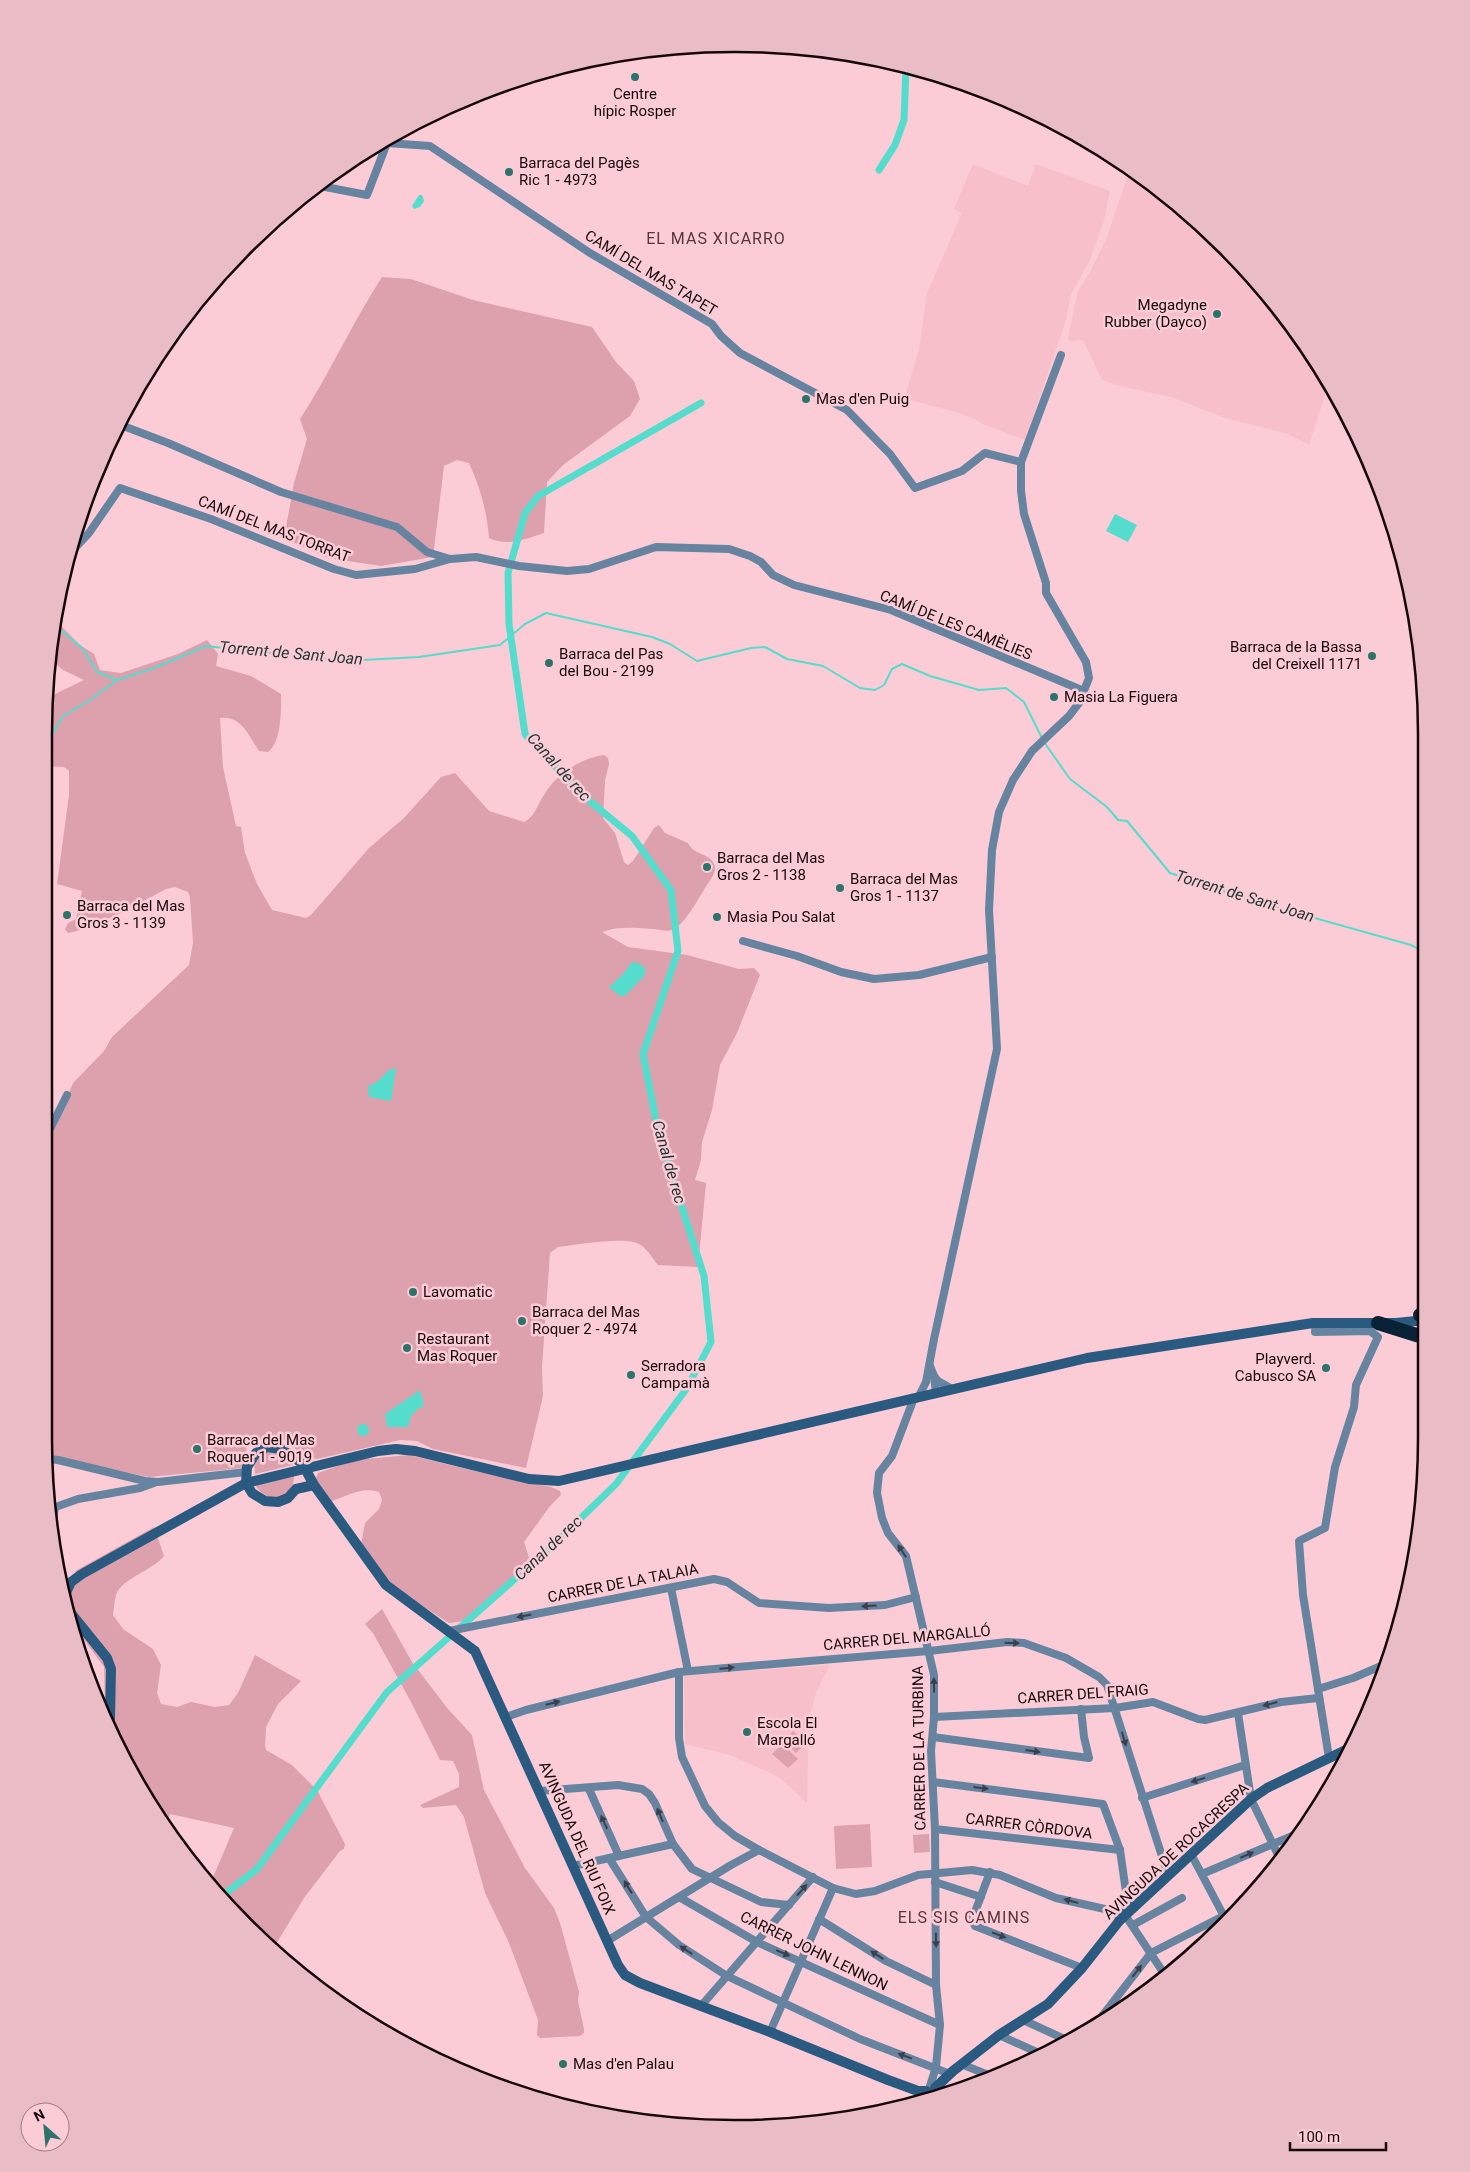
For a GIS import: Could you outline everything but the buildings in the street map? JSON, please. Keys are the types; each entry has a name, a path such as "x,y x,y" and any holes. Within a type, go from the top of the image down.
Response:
{"highway":[{"path":"1378,1324 1418,1336"}],"street":[{"name":"CAMÍ DEL MAS TAPET","path":"395,144 430,146 590,253 712,324 721,336 740,353 847,410 890,454 914,488 962,471 985,453 1021,462"},
{"name":"CAMÍ DEL MAS TAPET","path":"329,188 367,195 384,150"},
{"path":"1060,355 1021,462 1020,491 1024,514 1046,583 1046,593 1086,662 1089,678 1084,691"},
{"name":"CAMÍ DE LES CAMÈLIES","path":"126,427 168,443 281,492 397,527 427,552 450,559 476,557 519,566 567,571 588,569 656,547 729,549 761,562 774,575 794,585 891,610 1084,691"},
{"name":"CAMÍ DEL MAS TORRAT","path":"81,541 120,488 211,518 334,569 356,575 415,569 450,559"},
{"name":"CARRER DE LA TURBINA","path":"933,2090 940,2025 936,1985 932,1737 934,1675 906,1556 888,1533 882,1518 876,1484 880,1473 892,1456 917,1397 926,1382 998,1049 989,910 992,850 999,812 1013,780 1032,751 1069,716 1079,703 1084,691"},
{"path":"743,941 797,956 842,972 874,979 919,976 992,957"},
{"path":"52,1125 67,1095"},
{"path":"70,1586 82,1574 246,1483 378,1451 396,1449 430,1454 513,1476 544,1481 559,1481 1087,1358 1316,1323 1356,1322 1418,1316"},
{"path":"1356,1322 1378,1324 1418,1316"},
{"path":"1316,1323 1315,1332 1370,1331 1378,1338 1356,1385 1354,1407 1335,1467 1325,1528 1299,1541 1303,1595 1329,1758"},
{"path":"930,1365 934,1376 936,1393"},
{"path":"934,1376 938,1381 952,1389"},
{"path":"926,1382 936,1393"},
{"name":"AVINGUDA DEL RIU FOIX","path":"246,1472 252,1458 267,1447 281,1449 292,1455 302,1463 303,1469 314,1485 386,1585 475,1651 618,1966 625,1975 640,1983 770,2032 888,2080 927,2091"},
{"path":"53,1460 145,1481 158,1482 246,1472 246,1483 258,1498"},
{"path":"212,1502 234,1495 248,1494 265,1501 278,1502 288,1498 296,1489 303,1469"},
{"path":"56,1507 78,1499 140,1488 158,1482"},
{"path":"296,1489 314,1485"},
{"name":"CARRER DE LA TALAIA","path":"449,1630 714,1579 727,1582 759,1603 829,1608 885,1605 916,1597"},
{"path":"671,1588 688,1671"},
{"path":"79,1623 107,1658 111,1669 110,1711"},
{"name":"CARRER DEL MARGALLÓ","path":"506,1717 526,1710 679,1672 929,1651 1007,1642 1024,1643 1066,1658 1107,1684 1168,1875"},
{"path":"1318,1689 1353,1678 1377,1668"},
{"path":"679,1672 679,1738 682,1757 705,1806 718,1822 735,1836 833,1888 856,1894 875,1891 918,1874 935,1878 981,1897"},
{"name":"CARRER DEL FRAIG","path":"934,1717 1115,1708 1153,1702 1198,1719 1206,1720 1280,1702 1318,1698"},
{"path":"932,1737 1089,1758 1081,1709"},
{"path":"1238,1713 1251,1798 1276,1852"},
{"name":"AVINGUDA DE ROCACRESPA","path":"936,2089 962,2063 999,2035 1048,2004 1082,1968 1125,1912 1251,1798 1267,1788 1339,1753"},
{"path":"1142,1798 1245,1765"},
{"path":"933,1782 1103,1804 1120,1850 1125,1912 1161,1969"},
{"path":"539,1792 618,1785 642,1789 649,1794 655,1803 673,1844 692,1869 761,1902 789,1905"},
{"path":"588,1789 619,1856"},
{"name":"CARRER CÒRDOVA","path":"934,1829 1120,1850"},
{"path":"1202,1874 1286,1838"},
{"path":"573,1866 673,1844"},
{"path":"607,1941 759,1850"},
{"path":"1191,1854 1223,1914"},
{"path":"609,1858 646,1917 679,1945 727,1976 860,2039 936,2067 948,2075"},
{"path":"935,1878 972,1870 990,1872 1056,1898 1125,1912"},
{"path":"990,1872 972,1920 975,1926 1082,1968"},
{"path":"701,2006 813,1877"},
{"path":"770,2032 833,1888"},
{"name":"CARRER JOHN LENNON","path":"678,1897 757,1942 940,2025"},
{"path":"1133,1925 1182,1898"},
{"path":"819,1919 886,1961 936,1985"},
{"path":"1109,2007 1151,1953 1215,1923"},
{"path":"1023,2020 1060,2037"},
{"path":"999,2035 1034,2051"},
{"path":"962,2063 983,2073"}],"shaded area":[{"path":"973,164 1028,186 1036,164 1110,191 1104,221 1090,260 1071,295 1066,320 1025,440 959,413 907,399 904,400 919,349 927,293 962,213 954,209"},
{"path":"1127,177 1185,222 1218,252 1276,320 1326,393 1309,445 1285,433 1225,418 1171,397 1124,387 1102,380 1083,340 1070,341 1068,338 1078,291 1091,270 1107,237"},
{"path":"419,195 422,195 424,201 420,207 414,209 412,206"},
{"path":"382,277 411,279 473,300 592,327 616,362 634,381 640,399 630,416 563,465 547,482 544,533 510,542 496,541 489,538 485,509 473,472 469,463 457,460 444,466 433,557 381,566 328,558 284,538 294,483 307,439 300,419"},
{"path":"1115,514 1137,525 1128,542 1106,531"},
{"path":"62,627 80,645 94,654 100,670 121,673 178,654 207,640 218,654 216,666 251,676 281,694 281,716 278,733 273,747 268,752 259,751 248,733 239,723 227,718 220,718 223,767 236,826 241,827 245,853 257,884 272,910 306,918 311,915 369,848 404,818 441,777 455,773 489,811 524,822 533,814 549,787 562,774 578,763 604,755 608,758 609,764 605,780 603,818 615,833 624,862 628,865 633,861 654,828 659,825 665,833 688,843 694,850 712,860 715,870 712,876 690,912 676,928 667,931 621,928 602,932 628,947 687,955 739,969 754,968 760,975 737,1033 720,1065 712,1110 702,1142 701,1160 695,1180 706,1183 698,1267 658,1265 649,1252 637,1243 630,1241 610,1241 558,1247 550,1253 542,1368 543,1396 526,1468 433,1449 417,1441 400,1440 317,1459 304,1457 287,1441 279,1437 267,1437 247,1447 242,1468 149,1477 53,1457 52,1133 73,1083 104,1051 112,1037 189,965 193,943 190,897 188,892 175,887 166,889 127,910 85,929 68,933 65,929 68,923 76,919 82,891 57,884 69,795 69,771 64,767 52,766 54,695 84,680 63,670 56,664"},
{"path":"632,962 638,963 645,968 645,975 625,996 620,996 609,987 623,974"},
{"path":"396,1068 391,1101 369,1097 368,1086 377,1082 389,1071"},
{"path":"420,1390 424,1406 417,1409 414,1414 412,1413 408,1427 387,1427 385,1414"},
{"path":"363,1424 369,1430 363,1436 357,1430"},
{"path":"276,1451 286,1455 293,1465 255,1474 254,1461 260,1454"},
{"path":"409,1455 551,1487 560,1491 561,1495 550,1506 524,1542 531,1564 472,1620 449,1623 391,1586 361,1544 365,1523 379,1509 382,1500 379,1492 372,1490 360,1491 331,1501 315,1481 318,1473 355,1460"},
{"path":"294,1476 290,1491 285,1496 279,1498 267,1496 255,1485"},
{"path":"154,1527 164,1556 119,1589 115,1597 113,1615 123,1629 153,1649 161,1665 157,1693 161,1704 177,1707 191,1702 215,1707 229,1705 238,1693 255,1655 301,1681 278,1704 266,1727 266,1750 292,1765 317,1790 345,1844 344,1849 340,1851 304,1898 277,1943 252,1920 213,1876 234,1828 170,1814 169,1817 144,1778 123,1739 105,1700 104,1667 84,1639 76,1614 68,1580 77,1570"},
{"path":"382,1609 412,1662 448,1709 472,1735 484,1790 525,1868 554,1908 579,1992 578,2001 584,2029 584,2033 580,2036 540,2038 537,2035 538,2020 509,1943 485,1893 464,1817 456,1805 423,1808 420,1805 459,1787 459,1774 453,1761 440,1760 373,1633 365,1624"},
{"name":"Escola El Margalló","path":"830,1665 816,1693 809,1720 807,1803 779,1777 730,1755 685,1744 684,1675"},
{"path":"793,1731 806,1743 796,1753 784,1741"},
{"path":"782,1744 798,1759 788,1768 772,1754"},
{"path":"870,1824 872,1867 836,1869 834,1826"},
{"path":"929,1834 930,1852 914,1853 913,1835"}],"waterway":[{"name":"Canal de rec","path":"879,170 895,145 904,120 906,75"},
{"name":"Canal de rec","path":"227,1892 257,1869 387,1692 551,1547 616,1484 687,1388 711,1342 704,1276 659,1136 643,1054 678,951 671,890 632,836 580,793 525,734 509,624 508,573 525,513 538,496 701,403"},
{"name":"Torrent de Sant Joan","path":"61,630 83,649 97,672 117,680 154,668 206,646 345,661 419,657 500,645 525,624 546,613 652,637 670,644 697,661 751,648 765,647 787,659 823,666 860,688 875,690 884,685 892,669 902,664 930,676 979,690 1006,688 1024,702 1042,738"},
{"path":"52,734 63,716 90,700 117,680"},
{"name":"Torrent de Sant Joan","path":"1044,742 1070,779 1107,807 1118,820 1127,821 1170,873 1240,897 1411,945 1418,949"}],"place":[{"name":"Centre hípic Rosper","path":"635,77"},
{"name":"Barraca del Pagès Ric 1 - 4973","path":"509,172"},
{"name":"Megadyne Rubber (Dayco)","path":"1217,314"},
{"name":"Mas d'en Puig","path":"806,399"},
{"name":"Barraca de la Bassa del Creixell 1171","path":"1372,656"},
{"name":"Barraca del Pas del Bou - 2199","path":"549,663"},
{"name":"Masia La Figuera","path":"1054,697"},
{"name":"Barraca del Mas Gros 2 - 1138","path":"707,867"},
{"name":"Barraca del Mas Gros 1 - 1137","path":"840,888"},
{"name":"Barraca del Mas Gros 3 - 1139","path":"67,915"},
{"name":"Masia Pou Salat","path":"717,917"},
{"name":"Lavomatic","path":"413,1292"},
{"name":"Barraca del Mas Roquer 2 - 4974","path":"522,1321"},
{"name":"Restaurant Mas Roquer","path":"407,1348"},
{"name":"Playverd. Cabusco SA","path":"1326,1368"},
{"name":"Serradora Campamà","path":"631,1375"},
{"name":"Barraca del Mas Roquer 1 - 9019","path":"197,1449"},
{"name":"Escola El Margalló","path":"747,1732"},
{"name":"Mas d'en Palau","path":"563,2064"}],"district":[{"name":"EL MAS XICARRO","path":"716,238"},
{"name":"ELS SIS CAMINS","path":"964,1917"}]}
